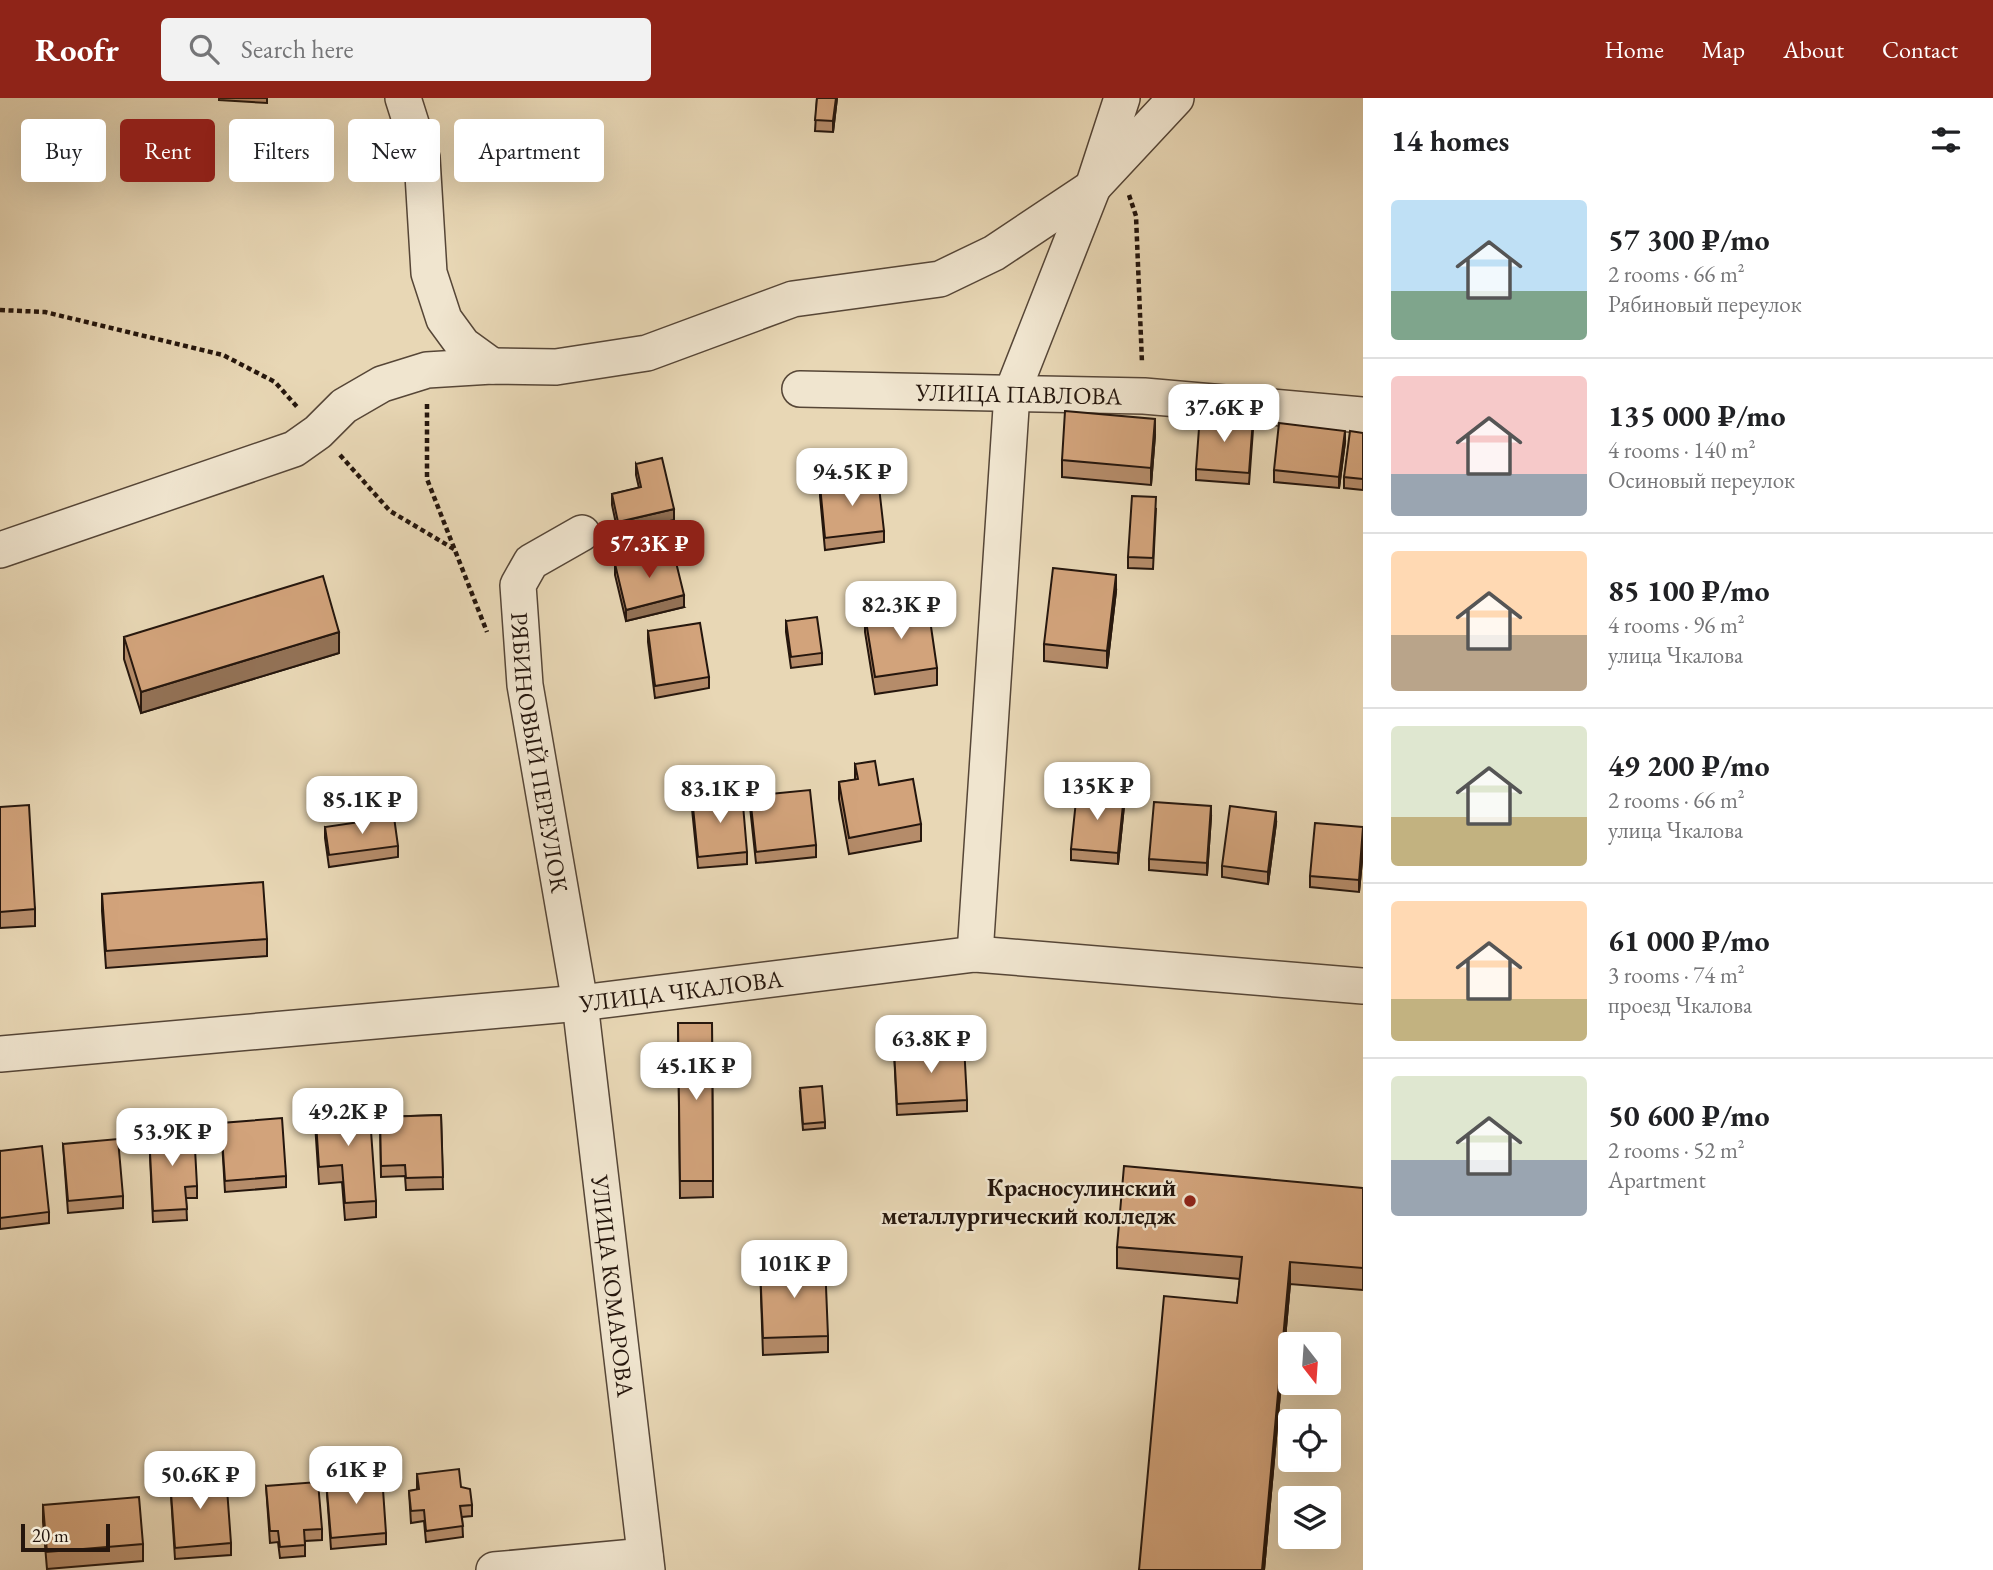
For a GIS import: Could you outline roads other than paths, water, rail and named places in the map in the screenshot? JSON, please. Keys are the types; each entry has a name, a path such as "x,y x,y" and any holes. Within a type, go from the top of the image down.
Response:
{"street":[{"path":"403,98 422,158 429,273 444,319 463,345 492,366"},
{"path":"975,954 1012,393 1093,187 1122,98"},
{"path":"0,551 294,449 318,432 344,406 382,384 427,370 492,366 556,367 647,353 793,299 940,279 994,253 1093,187 1177,98"},
{"name":"УЛИЦА ПАВЛОВА","path":"800,389 1144,396 1363,415"},
{"name":"РЯБИНОВЫЙ ПЕРЕУЛОК","path":"580,1003 525,685 518,585 531,562 582,533"},
{"name":"УЛИЦА ЧКАЛОВА","path":"0,1054 580,1003 975,954 1363,986"},
{"name":"УЛИЦА КОМАРОВА","path":"580,1003 646,1563"},
{"path":"494,1570 646,1563"}],"place":[{"name":"Красносулинский металлургический колледж","path":"1190,1201"}]}
